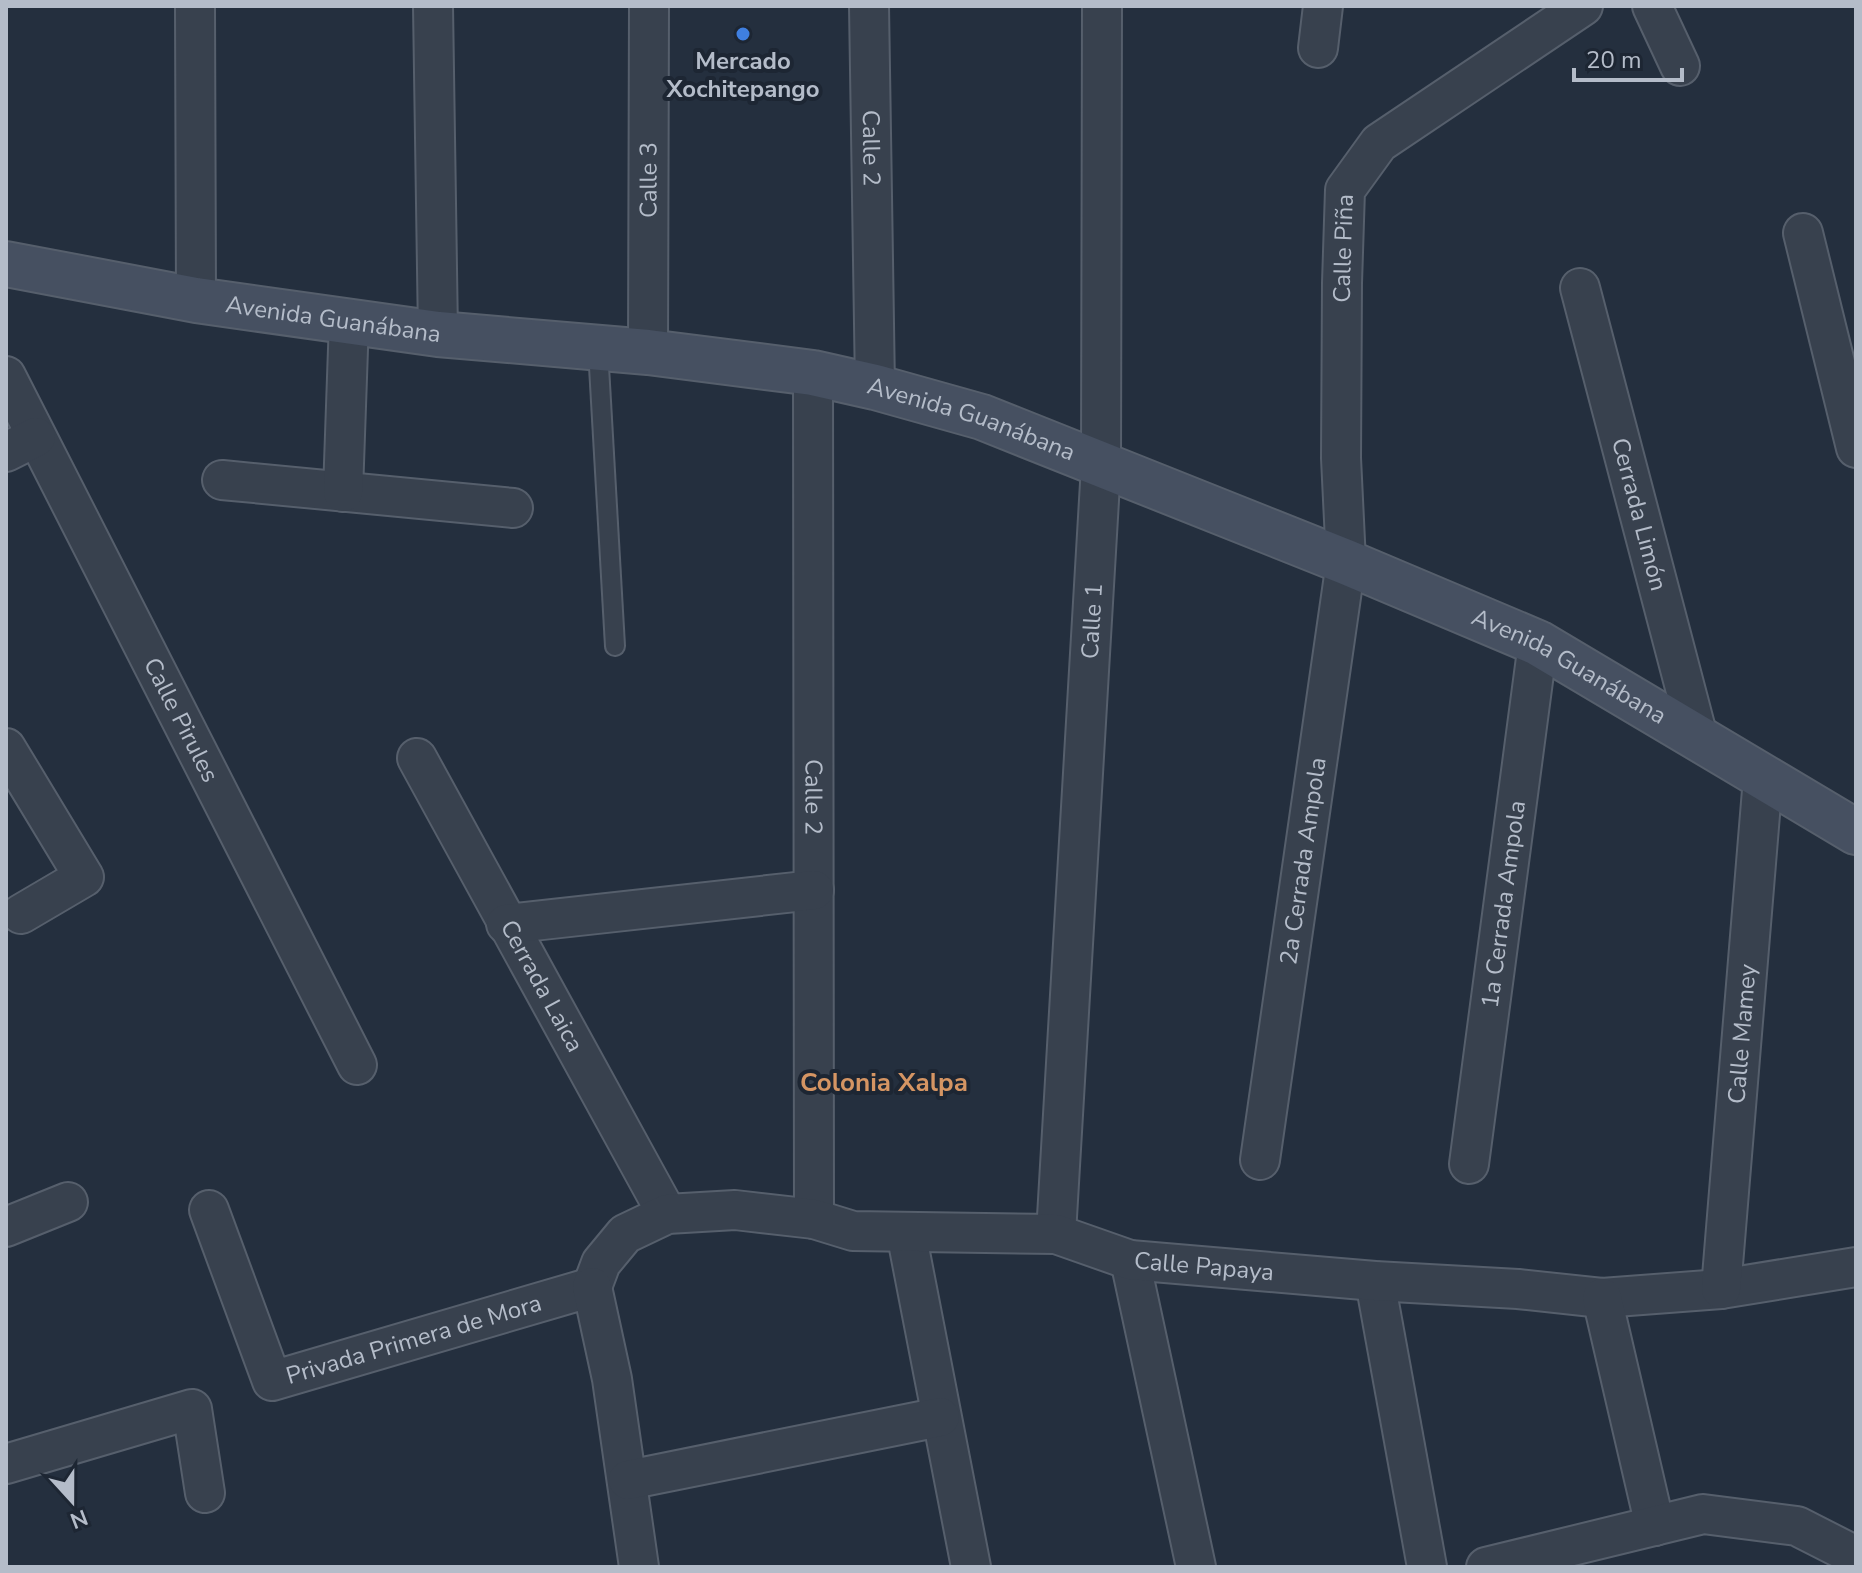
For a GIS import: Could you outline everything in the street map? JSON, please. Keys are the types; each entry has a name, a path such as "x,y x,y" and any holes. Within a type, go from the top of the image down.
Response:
{"street":[{"path":"195,6 196,300"},
{"path":"433,6 438,334"},
{"name":"Calle 3","path":"648,352 649,6"},
{"name":"Calle 2","path":"869,6 875,387"},
{"name":"Calle 1","path":"1056,1234 1101,466 1102,6"},
{"path":"1318,48 1323,6"},
{"name":"Calle Piña","path":"1346,562 1341,458 1345,190 1379,143 1583,6"},
{"path":"1652,6 1680,66"},
{"path":"1803,233 1844,348 1856,448"},
{"name":"Avenida Guanábana","path":"6,264 196,300 438,334 648,352 813,373 982,417 1346,562 1538,643 1856,832"},
{"name":"Cerrada Limón","path":"1580,288 1699,741"},
{"path":"343,492 349,320"},
{"name":"Calle 2","path":"813,373 814,1219"},
{"name":"Calle Pirules","path":"6,376 21,445 357,1065"},
{"path":"222,480 513,508"},
{"name":"2a Cerrada Ampola","path":"1260,1160 1346,562"},
{"name":"1a Cerrada Ampola","path":"1469,1164 1538,643"},
{"path":"6,748 84,877 21,914"},
{"name":"Cerrada Laica","path":"417,758 667,1214"},
{"name":"Calle Mamey","path":"1721,1289 1763,778"},
{"path":"506,924 814,890"},
{"path":"6,1227 68,1202"},
{"name":"Privada Primera de Mora","path":"209,1210 272,1381 592,1287"},
{"name":"Calle Papaya","path":"592,1287 601,1263 625,1234 667,1214 735,1210 814,1219 853,1231 1056,1234 1130,1260 1602,1298 1721,1289 1856,1267"},
{"path":"906,1232 971,1567"},
{"path":"1130,1260 1196,1567"},
{"path":"1375,1281 1427,1567"},
{"path":"592,1287 612,1379 639,1567"},
{"path":"1602,1298 1655,1526"},
{"path":"6,1464 192,1409 205,1493"},
{"path":"628,1480 940,1417"},
{"path":"1486,1567 1703,1514 1797,1526 1856,1556"}],"lane":[{"path":"598,349 615,646"}],"place":[{"name":"Mercado Xochitepango","path":"743,34"}],"district":[{"name":"Colonia Xalpa","path":"884,1082"}]}
